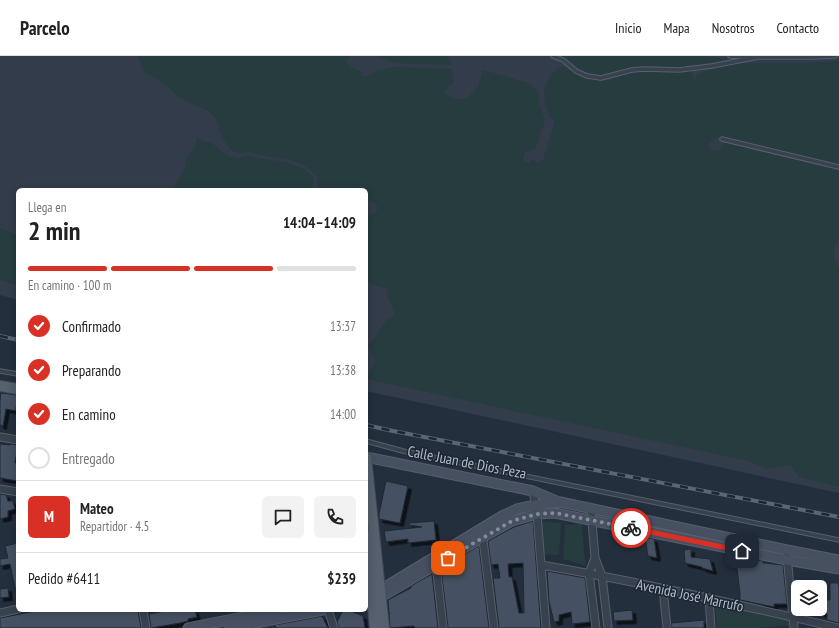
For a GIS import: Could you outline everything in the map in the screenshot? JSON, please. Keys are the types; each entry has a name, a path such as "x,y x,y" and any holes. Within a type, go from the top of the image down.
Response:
{"main road":[{"path":"0,386 16,389"},
{"name":"Calle Juan de Dios Peza","path":"368,457 533,491 560,502 591,509 839,560"},
{"path":"368,492 375,628"},
{"name":"Calle Juan de Dios Peza","path":"536,509 560,502"},
{"path":"373,596 482,532 512,521 536,509 787,560 839,569"},
{"path":"373,596 436,565 482,532"},
{"path":"368,565 373,596 384,628"},
{"path":"188,628 270,612"},
{"path":"230,628 313,612"}],"street":[{"path":"0,437 16,440"},
{"path":"0,489 16,493"},
{"path":"533,491 536,509 546,628"},
{"path":"591,509 595,558 602,576 608,628"},
{"path":"482,532 494,628"},
{"path":"787,550 794,628"},
{"path":"595,558 590,573 596,628"},
{"path":"436,565 443,628"},
{"name":"Avenida José Marrufo","path":"541,565 590,573 709,598 839,628"},
{"path":"663,589 667,628"},
{"path":"709,598 711,628"},
{"path":"0,612 16,609"},
{"path":"143,612 146,628"},
{"path":"329,612 334,628"}],"lane":[{"path":"553,56 563,60 576,71 587,76 601,78 632,70 685,69 712,66 758,57"},
{"path":"730,56 835,56"},
{"path":"722,139 839,167"},
{"path":"0,371 16,374"},
{"path":"368,441 411,453 839,540"}],"shaded area":[{"path":"0,56 839,56 839,493 368,391 368,188 16,188 16,299 0,295"}],"green space":[{"path":"137,56 351,56 345,61 350,67 360,71 362,76 367,77 375,71 395,67 452,69 454,83 448,86 445,93 454,99 464,99 478,87 483,70 528,83 538,92 539,104 545,120 535,149 525,152 523,160 529,163 532,159 538,163 543,160 555,121 550,117 545,104 544,90 551,74 562,66 581,77 599,81 642,71 691,71 696,82 697,75 714,68 743,63 807,63 839,61 839,166 719,137 715,138 713,142 710,141 708,148 719,151 723,144 727,143 839,171 839,239 834,249 834,257 839,267 839,487 799,477 790,465 767,469 749,461 368,379 368,375 376,361 368,346 388,319 395,315 388,298 387,289 370,283 368,280 368,217 377,212 377,205 368,198 368,188 320,188 317,184 318,177 305,166 291,160 248,152 239,153 231,150 221,136 216,119 209,111 178,97 172,90 153,76 146,74"},
{"path":"376,56 448,56 451,65 395,63"},
{"path":"559,56 703,56 732,59 679,67 644,66 601,76 578,68 573,62"},
{"path":"197,138 210,142 228,156 238,158 248,156 289,163 304,169 314,178 312,188 174,188 185,168 186,159 194,148"},
{"path":"0,228 16,234 16,284 0,280"},
{"path":"542,521 561,523 559,555 541,554"},
{"path":"582,524 585,565 563,559 565,525"},
{"path":"715,604 789,620 789,625 756,628 717,628"}],"building":[{"path":"1,393 16,395 16,411 6,409 3,426 0,425"},
{"path":"0,444 16,445 16,481 0,478"},
{"path":"386,481 408,486 400,523 379,519"},
{"path":"0,494 6,495 8,501 13,501 15,509 8,511 8,517 0,519"},
{"path":"434,521 436,540 408,543 408,539 386,542 384,531 422,527 409,525 409,523"},
{"path":"533,521 541,628 499,628 493,578 500,578 498,564 491,565 488,541 514,527","holes":["523,563 524,613 519,613 512,577 509,577 508,564"]},
{"path":"645,537 654,539 657,558 648,556"},
{"path":"16,543 16,588 10,564 0,566 0,559 8,558 5,546"},
{"path":"479,546 489,628 448,628 441,568"},
{"path":"691,549 691,557 710,559 713,571 685,563 684,550"},
{"path":"744,557 763,561 763,563 783,565 787,604 774,604 774,607 740,600 736,558"},
{"path":"547,571 585,578 590,622 572,624 571,612 559,615 559,621 554,622 549,601"},
{"path":"432,574 438,628 415,628 414,626 390,628 388,600 411,588 411,586"},
{"path":"830,583 838,583 839,623 827,620 827,600 830,600"},
{"path":"8,588 9,597 0,598 0,589"},
{"path":"632,610 633,620 614,621 613,612"},
{"path":"30,612 138,612 141,628 0,628 0,618"},
{"path":"160,612 196,612 197,617 180,623 151,628 149,614"},
{"path":"342,612 353,612 363,616 365,628 339,628 337,622"},
{"path":"322,616 328,628 276,628 275,625"},
{"path":"704,620 704,628 672,628 671,623"}],"railway":[{"path":"0,336 16,340"},
{"path":"368,425 839,517"}],"way so far":[{"path":"448,558 512,521 537,514 555,513 631,528"}],"route":[{"path":"631,528 742,551"}]}
